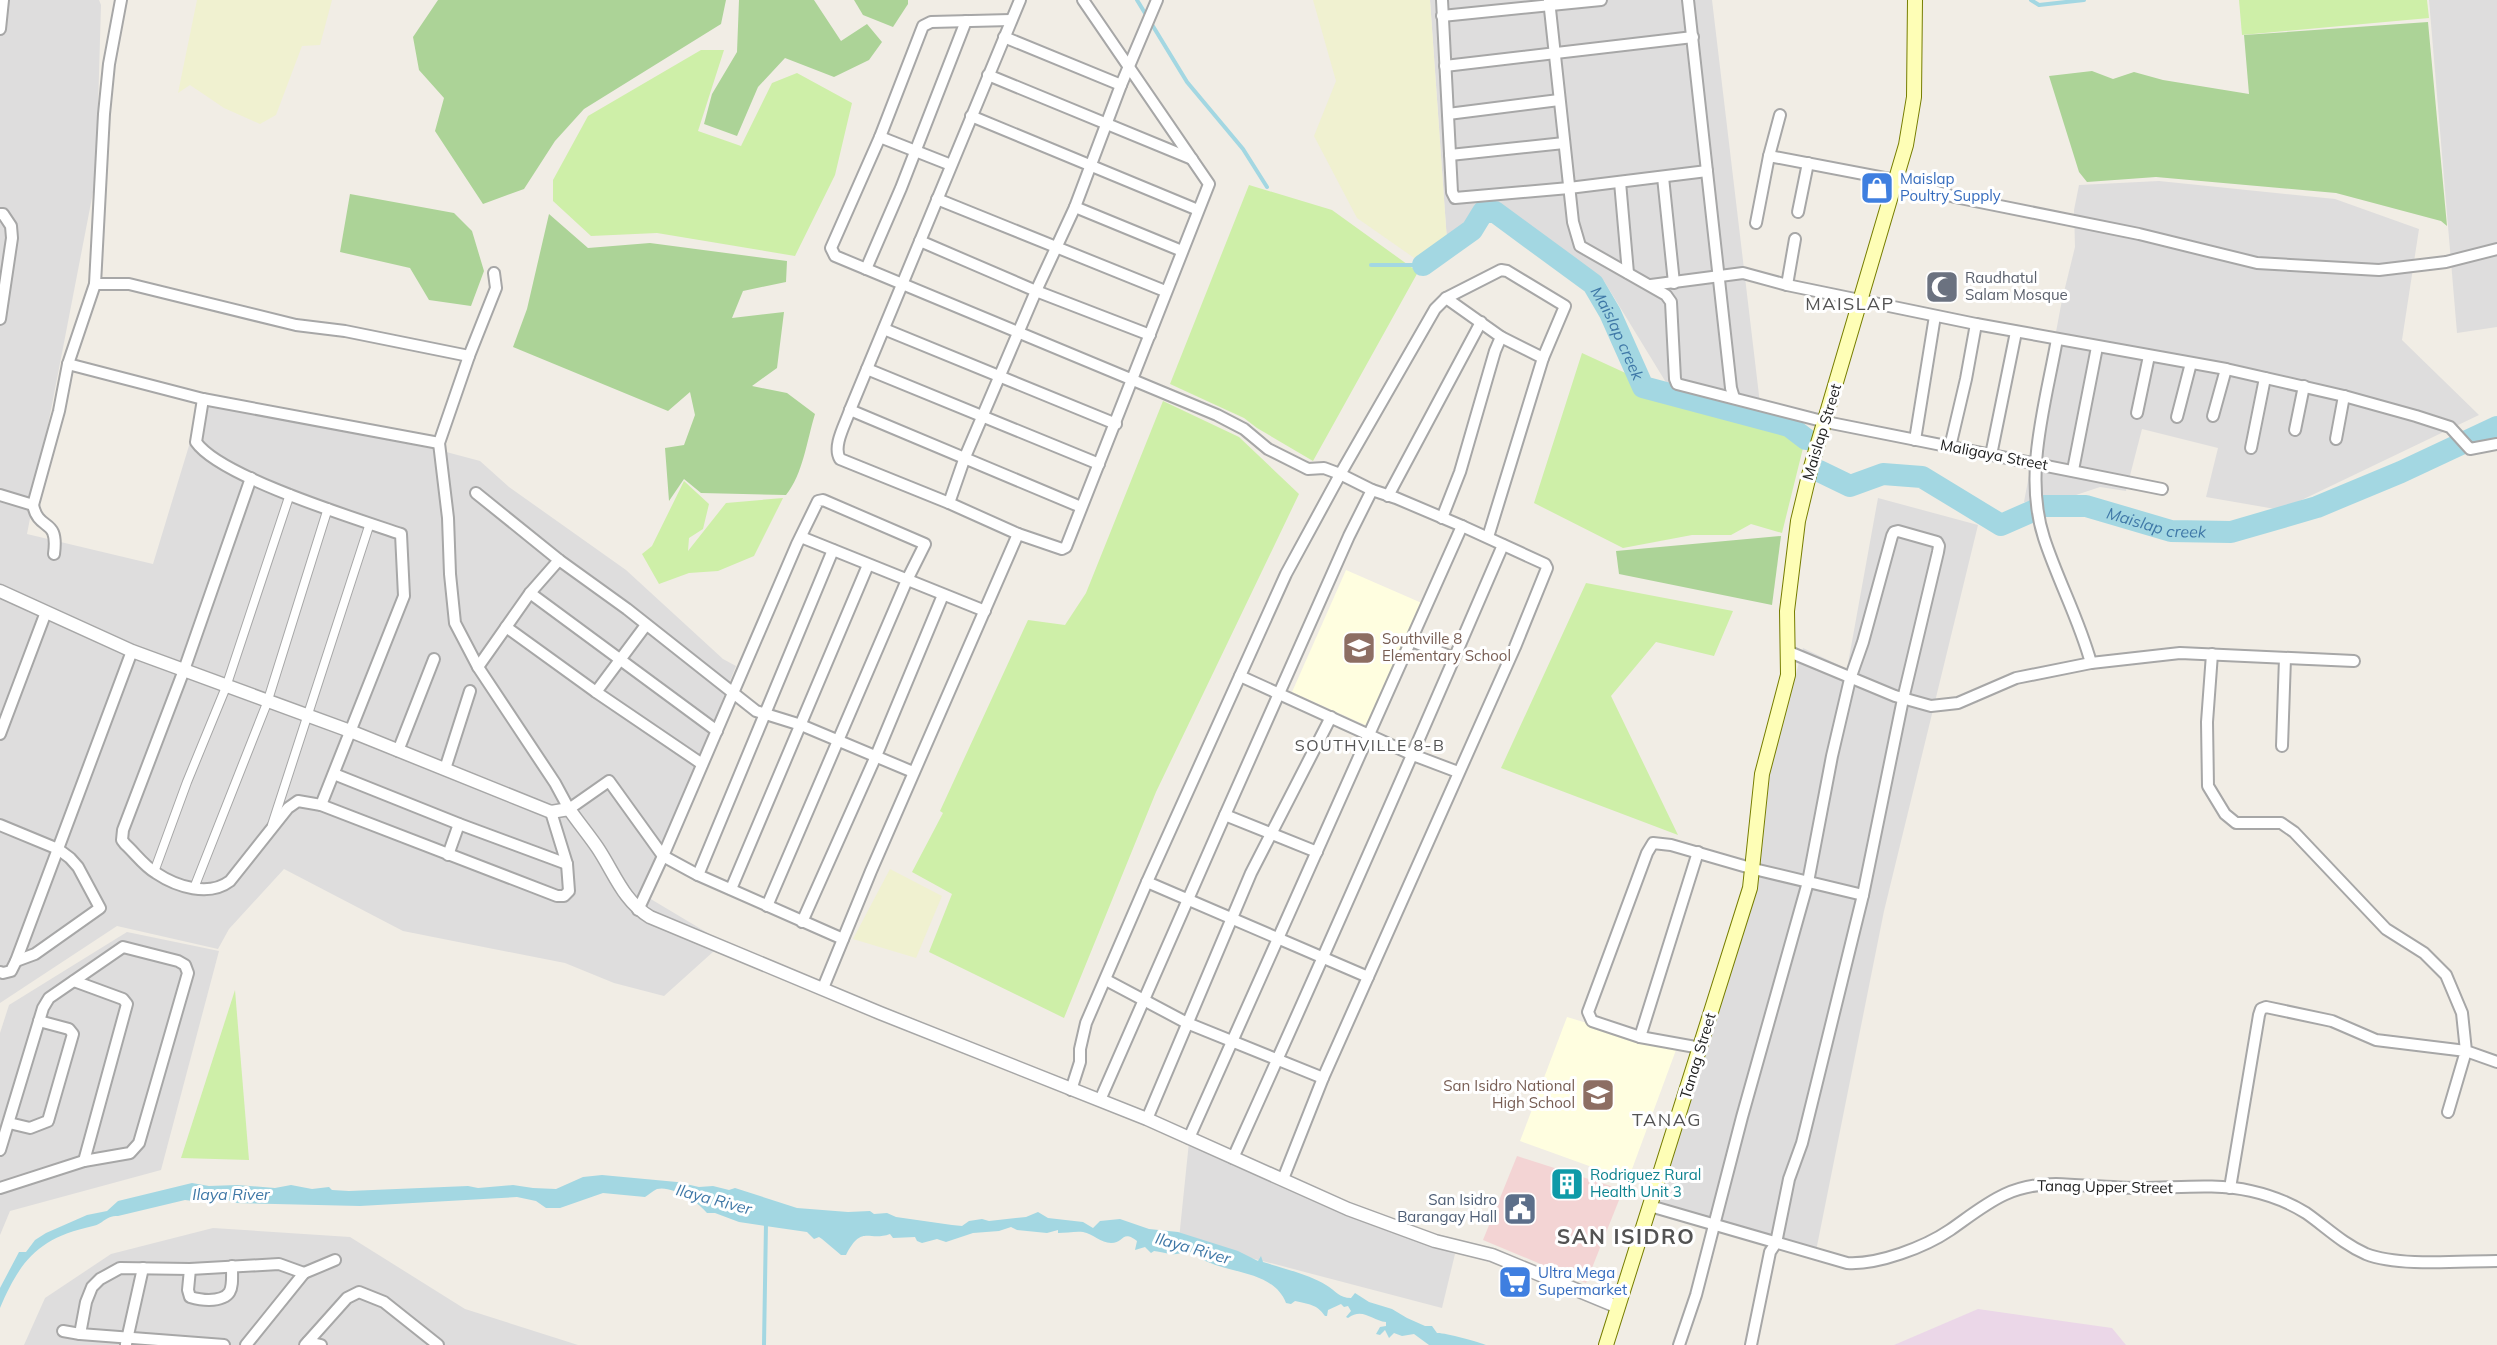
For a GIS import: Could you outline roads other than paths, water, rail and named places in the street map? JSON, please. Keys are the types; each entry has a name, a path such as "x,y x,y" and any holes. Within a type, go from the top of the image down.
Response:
{"main road":[{"name":"Maislap Street","path":"1754,869 1759,793 1788,675 1787,611 1798,521 1811,467 1906,145 1914,96 1915,0"},
{"name":"Tanag Street","path":"1606,1345 1701,1048 1746,903 1754,869"}],"street":[{"path":"0,29 3,0"},
{"path":"54,554 56,539 53,530 35,516 33,505 56,420 68,364 95,284 104,114 109,64 121,0"},
{"path":"1020,0 850,410 837,448 840,459 1018,534 1062,549 1066,547 1116,424 1131,378 1209,184 1083,0"},
{"path":"949,503 965,457 1092,166 1121,85 1157,0"},
{"path":"1442,0 1450,155 1455,198 1569,188 1707,171"},
{"path":"1442,16 1549,3 1601,0"},
{"path":"1688,0 1718,276 1734,398"},
{"path":"1549,3 1573,222 1580,246 1651,285 1743,273 1786,285 1935,316 2226,369 2304,386 2450,427 2470,449 2497,444"},
{"path":"1011,20 931,22 923,26 880,137 831,248 836,256 1131,378 1244,429 1268,449 1308,469 1324,468 1372,490 1462,525 1545,564 1547,572 1323,1078 1283,1179"},
{"path":"866,269 966,21"},
{"path":"1004,36 1121,85"},
{"path":"1445,66 1693,37"},
{"path":"988,75 1192,159"},
{"path":"1448,114 1559,100"},
{"path":"1756,223 1769,156 1780,115"},
{"path":"971,116 1198,210"},
{"path":"880,137 951,165"},
{"path":"1450,155 1564,143"},
{"path":"1769,156 1895,180 1955,197 2139,234 2257,263 2379,270 2446,262 2497,249"},
{"path":"1798,212 1808,163"},
{"path":"1663,177 1674,283"},
{"path":"1620,182 1628,273"},
{"path":"937,199 1056,249 1165,291"},
{"path":"1075,207 1182,252"},
{"path":"0,214 3,214 10,226 12,238 0,319"},
{"path":"1786,285 1795,239"},
{"path":"920,241 1036,291 1150,335"},
{"path":"1071,1090 1080,1062 1080,1048 1086,1023 1286,574 1340,474 1435,309 1446,298 1501,270 1507,271 1565,306 1543,358 1488,537"},
{"path":"494,273 496,288 469,356 439,443 448,518 455,624 478,667 555,783 569,809 638,910 880,1013 1147,1119 1377,1220 1435,1241 1492,1255 1618,1307"},
{"path":"95,284 129,285 296,325 345,331 469,356"},
{"name":"Maligaya Street","path":"1651,285 1671,302 1677,384 1826,422 2162,489"},
{"path":"1446,298 1501,337 1543,358"},
{"path":"1915,440 1935,316"},
{"path":"1388,496 1480,322"},
{"path":"1950,447 1976,324"},
{"path":"884,329 1116,424"},
{"path":"1991,455 2016,332"},
{"path":"1442,518 1460,472 1501,337"},
{"path":"2057,339 2035,462 2036,502 2043,537 2082,630 2091,663"},
{"path":"2073,470 2097,347"},
{"path":"2137,412 2149,356"},
{"path":"2177,417 2191,363"},
{"path":"68,364 203,399 439,443"},
{"path":"867,369 1099,464"},
{"path":"2213,416 2226,369"},
{"path":"2251,448 2265,378"},
{"path":"2295,430 2304,386"},
{"path":"2336,439 2344,396"},
{"path":"203,399 196,442 212,457 251,478 290,494 401,534 404,596 321,805"},
{"path":"850,410 1081,507"},
{"path":"251,478 184,670 122,836 125,844 154,872 172,882 194,888 211,890 221,888 230,881 292,804 298,801 321,805 557,896 564,896 569,891 567,864 551,812"},
{"path":"1100,1100 1349,536 1372,490"},
{"path":"476,493 559,560 733,693 765,714 801,725 913,772"},
{"path":"154,872 187,782 226,687 290,494"},
{"path":"0,495 33,505"},
{"path":"638,910 801,537 818,501 828,501 925,544 907,580 767,906"},
{"path":"194,888 267,703 328,508"},
{"path":"269,832 370,523"},
{"path":"1189,1138 1462,525"},
{"path":"1678,1345 1696,1295 1808,882 1832,756 1850,679 1863,642 1894,532 1898,531 1937,542 1940,546 1903,699 1863,895 1802,1143 1789,1179 1776,1243 1770,1252 1751,1345"},
{"path":"823,988 913,772 1018,534"},
{"path":"801,537 985,611"},
{"path":"1233,1158 1377,831 1413,755 1503,544"},
{"path":"698,875 833,550"},
{"path":"478,667 530,593 559,560"},
{"path":"731,889 868,565"},
{"path":"530,593 717,731"},
{"path":"1,595 46,612 132,651 267,703 350,731 551,812 569,809 609,781 663,856 698,875 843,939"},
{"path":"802,922 876,756 943,595"},
{"path":"0,734 46,612"},
{"path":"596,692 646,625"},
{"path":"506,627 702,764"},
{"path":"1412,641 1454,658"},
{"path":"0,972 11,971 16,961 132,651"},
{"path":"1787,651 1850,679 1903,699 1931,706 1958,703 2016,678 2091,663 2180,653 2354,661"},
{"path":"2212,654 2207,722 2208,786 2225,814 2236,823 2281,823 2294,832 2386,929 2424,952 2446,975 2462,1013 2466,1051 2448,1112"},
{"path":"2282,746 2285,658"},
{"path":"398,751 434,659"},
{"path":"1240,676 1413,755 1458,772"},
{"path":"445,769 470,692"},
{"path":"1147,1119 1260,852 1331,717"},
{"path":"334,774 459,825 567,864"},
{"path":"1225,815 1317,852"},
{"path":"0,825 58,849 70,858 78,867 100,905 100,911 35,954 16,961"},
{"path":"448,855 459,825"},
{"path":"1701,1048 1640,1036 1592,1021 1587,1012 1649,847 1653,843 1698,852 1754,869 1863,895"},
{"path":"1640,1036 1698,852"},
{"path":"1147,882 1368,977"},
{"path":"0,1150 39,1021 49,998 123,947 178,961 185,965 188,973 139,1143 130,1153 84,1161 0,1188"},
{"path":"1106,980 1187,1023 1323,1078"},
{"path":"74,981 123,999 127,1004 84,1161"},
{"path":"2230,1188 2261,1009 2266,1007 2332,1021 2376,1040 2466,1051 2497,1062"},
{"path":"9,1123 30,1128 48,1121 73,1034 69,1029 39,1021"},
{"name":"Tanag Upper Street","path":"1650,1206 1847,1263 1859,1264 1889,1257 1923,1244 1948,1232 1980,1207 2018,1188 2057,1184 2131,1188 2230,1188 2252,1191 2304,1212 2338,1238 2367,1254 2403,1261 2497,1261"},
{"path":"246,1345 304,1273 335,1260"},
{"path":"80,1334 86,1302 92,1287 100,1279 120,1269 190,1269 279,1264 304,1273"},
{"path":"190,1269 188,1290 190,1297 197,1300 220,1299 228,1295 232,1288 232,1266"},
{"path":"127,1342 143,1268"},
{"path":"306,1343 347,1298 359,1292 384,1302 438,1345"},
{"path":"63,1331 127,1342 224,1345"},
{"path":"306,1343 321,1345"}],"water":[{"name":"Ilaya River","path":"602,1175 677,1182 699,1187 713,1186 729,1190 735,1188 797,1208 848,1212 870,1211 874,1214 887,1213 896,1217 962,1226 969,1221 1026,1217 1038,1212 1048,1218 1083,1222 1093,1228 1100,1221 1120,1219 1149,1229 1178,1232 1238,1251 1258,1261 1261,1256 1263,1262 1312,1278 1343,1297 1351,1298 1355,1293 1369,1302 1392,1309 1425,1326 1432,1326 1437,1333 1486,1345 1429,1345 1414,1334 1402,1336 1394,1333 1389,1338 1385,1330 1380,1335 1376,1334 1380,1327 1386,1326 1386,1322 1363,1314 1348,1318 1346,1317 1351,1311 1348,1306 1344,1307 1341,1304 1328,1310 1325,1316 1312,1305 1295,1301 1291,1304 1286,1303 1272,1285 1252,1275 1218,1266 1191,1252 1174,1254 1154,1251 1151,1253 1145,1247 1135,1250 1137,1241 1128,1236 1111,1243 1083,1232 1058,1233 1058,1230 1047,1233 1017,1230 1011,1227 999,1231 973,1233 946,1242 937,1239 922,1243 915,1237 893,1238 890,1234 861,1237 846,1255 841,1255 822,1239 819,1237 814,1239 807,1232 739,1222 715,1213 707,1213 684,1195 663,1188 645,1197 603,1193 560,1208 546,1208 536,1201 517,1197 360,1206 236,1203 223,1198 202,1202 185,1200 110,1217 97,1225 74,1231 45,1244 24,1264 0,1308 0,1288 19,1252 26,1252 35,1240 87,1215 107,1211 118,1201 192,1183 209,1186 237,1185 275,1188 291,1185 312,1189 329,1187 332,1190 349,1191 513,1185 556,1189 583,1177"}],"waterway":[{"path":"1137,0 1187,82 1243,149 1267,187"},
{"path":"2031,0 2039,5 2084,0"},
{"name":"Maislap creek","path":"1423,265 1472,230 1483,212 1495,212 1593,284 1610,313 1643,387 1789,426 1806,439"},
{"path":"1371,265 1423,265"},
{"name":"Maislap creek","path":"1819,471 1850,486 1883,474 1922,477 2001,525 2044,506 2086,506 2171,531 2231,532 2317,507 2401,472 2497,427"},
{"path":"764,1345 766,1223"}],"place":[{"name":"Maislap Poultry Supply","path":"1877,188"},
{"name":"Raudhatul Salam Mosque","path":"1942,287"},
{"name":"Southville 8 Elementary School","path":"1359,648"},
{"name":"San Isidro National High School","path":"1598,1095"},
{"name":"Rodriguez Rural Health Unit 3","path":"1567,1184"},
{"name":"San Isidro Barangay Hall","path":"1520,1209"},
{"name":"Ultra Mega Supermarket","path":"1515,1282"}],"district":[{"name":"MAISLAP","path":"1850,304"},
{"name":"SOUTHVILLE 8-B","path":"1370,745"},
{"name":"TANAG","path":"1667,1120"},
{"name":"SAN ISIDRO","path":"1626,1237"}]}
